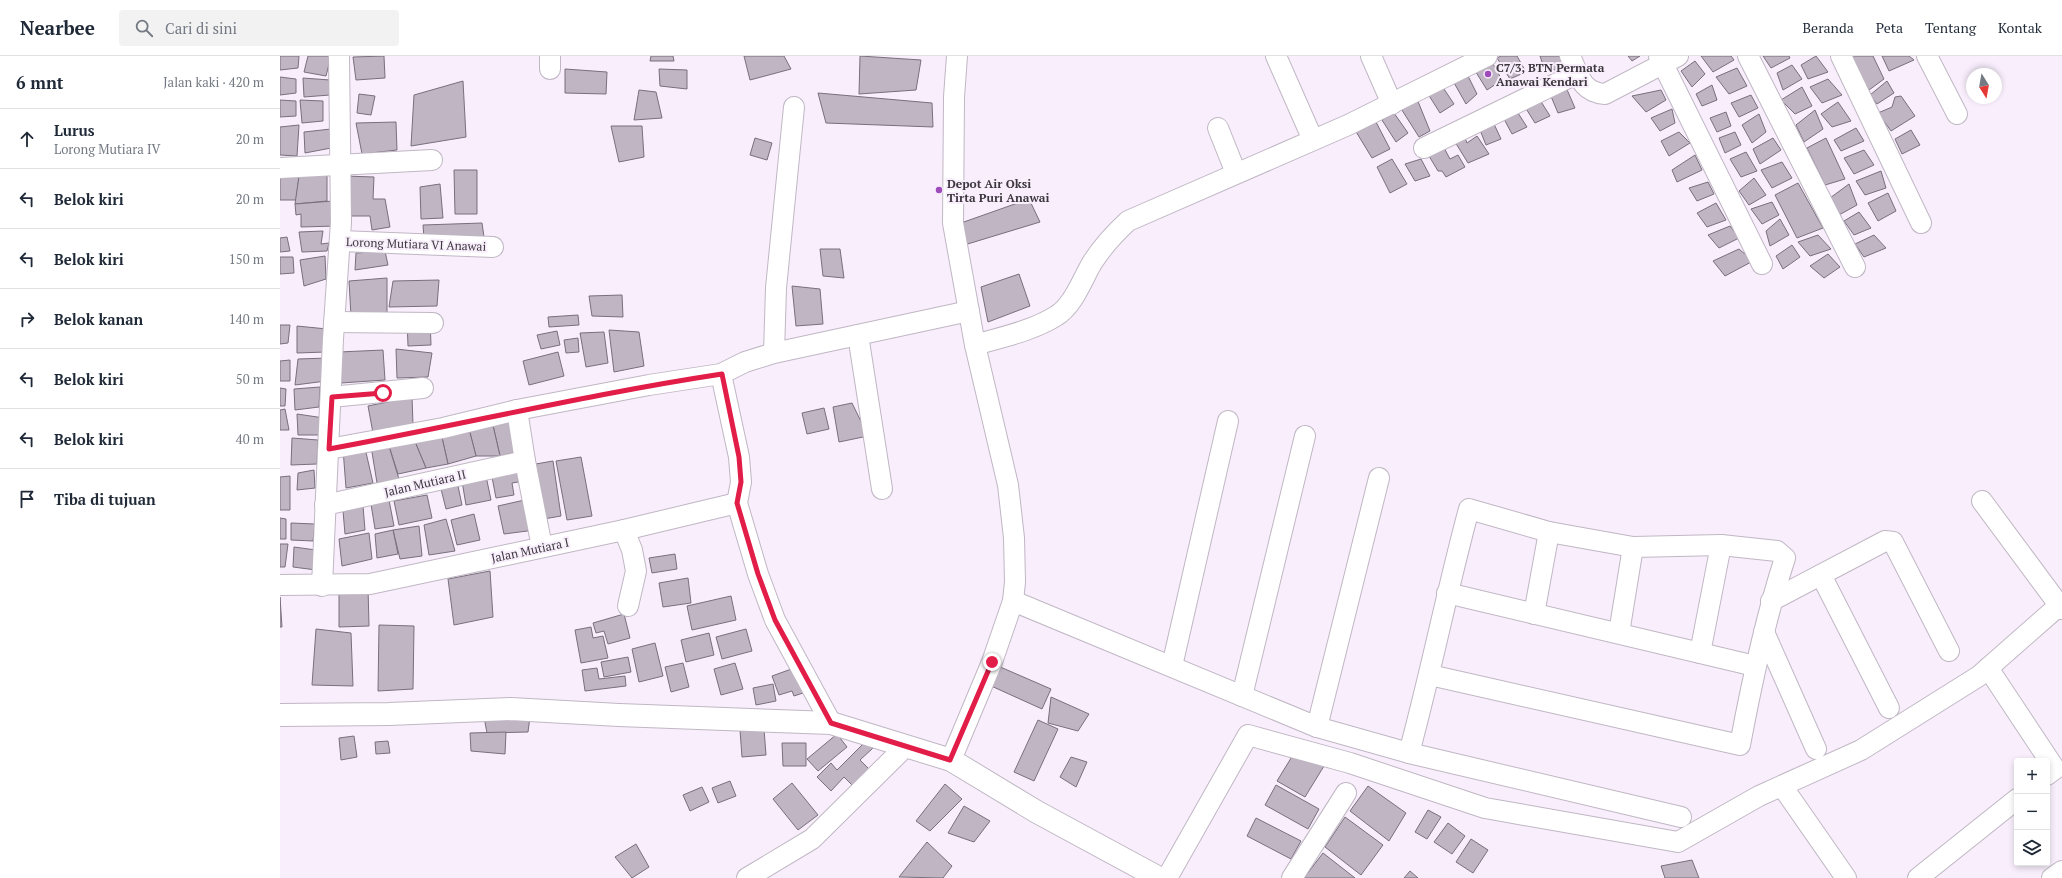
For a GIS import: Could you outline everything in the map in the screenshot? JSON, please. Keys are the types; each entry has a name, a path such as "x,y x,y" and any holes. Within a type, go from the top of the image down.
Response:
{"street":[{"path":"322,586 325,506 332,397 334,322 340,241 339,56"},
{"path":"950,760 992,662 1013,601 1016,582 1014,538 1008,485 975,345 953,223 954,97 956,56"},
{"path":"1276,56 1313,140"},
{"path":"1371,56 1392,104"},
{"path":"1748,56 1855,267"},
{"path":"1842,56 1921,223"},
{"path":"1928,56 1957,114"},
{"path":"975,345 1020,332 1057,316 1070,302 1109,238 1128,221 1392,104 1479,58"},
{"path":"1424,148 1574,65 1583,84 1588,90 1594,93 1605,94 1667,59 1762,264"},
{"path":"774,353 776,288 794,107"},
{"path":"1218,128 1236,173"},
{"path":"280,168 432,160"},
{"name":"Lorong Mutiara VI Anawai","path":"340,241 493,247"},
{"path":"329,449 443,428 518,410 648,385 722,374 739,364 774,353 968,311"},
{"path":"334,322 433,323"},
{"path":"858,335 882,489"},
{"path":"722,374 739,457 741,482 737,503 758,574 775,620 831,723"},
{"path":"332,397 423,388"},
{"path":"518,410 525,461 542,547"},
{"path":"1172,666 1228,420"},
{"path":"1242,696 1305,436"},
{"name":"Jalan Mutiara II","path":"325,506 525,461"},
{"path":"1317,727 1379,478"},
{"path":"1167,878 1248,735 1350,763 1485,808 1678,842 1759,796 1861,750 1978,676 2061,606 1982,501"},
{"name":"Jalan Mutiara I","path":"280,585 322,586 370,584 624,530 737,503"},
{"path":"1409,753 1430,675 1447,593 1468,509 1549,532 1633,547 1721,545 1777,551 1785,558 1771,601 1755,666 1740,745 1430,675"},
{"path":"624,530 632,550 636,571 628,606"},
{"path":"1534,614 1549,532"},
{"path":"1771,601 1885,541 1893,542 1949,651"},
{"path":"1700,653 1721,545"},
{"path":"1619,634 1633,547"},
{"path":"1821,575 1889,708"},
{"path":"1447,593 1755,666"},
{"path":"1013,601 1317,727 1409,753 1681,818"},
{"path":"1764,632 1816,749"},
{"path":"1988,668 2047,758"},
{"path":"280,715 389,714 511,709 619,716 831,723 950,760 1037,812 1159,878"},
{"path":"747,878 812,839 906,746"},
{"path":"2050,763 2054,769 2050,772"},
{"path":"1782,786 1846,878"},
{"path":"1292,878 1346,793"},
{"path":"1918,878 2014,801"},
{"path":"2052,878 2062,871"}],"building":[{"path":"280,56 299,56 298,68 280,70"},
{"path":"308,56 331,56 326,76 304,72"},
{"path":"384,56 385,78 356,80 353,57"},
{"path":"651,56 673,56 674,61 650,61"},
{"path":"744,56 784,56 791,69 750,80"},
{"path":"860,56 921,60 916,90 859,94"},
{"path":"1501,56 1517,56 1526,72 1510,79 1497,58"},
{"path":"1540,56 1567,56 1572,69 1561,74 1553,69 1545,71"},
{"path":"1628,56 1640,56 1632,61"},
{"path":"1701,56 1731,56 1734,60 1713,72"},
{"path":"1763,56 1789,56 1790,58 1771,68"},
{"path":"1816,56 1828,72 1808,79 1801,65"},
{"path":"1849,56 1873,56 1884,79 1869,90"},
{"path":"1882,56 1909,56 1914,60 1889,71"},
{"path":"1695,61 1705,74 1692,87 1681,71"},
{"name":"C7/3, BTN Permata Anawai Kendari","path":"1492,62 1502,80 1487,90 1474,69"},
{"path":"1792,65 1802,79 1783,90 1777,73"},
{"path":"1737,68 1747,86 1729,94 1716,77"},
{"path":"565,69 607,72 606,94 565,93"},
{"path":"659,69 687,70 687,89 660,86"},
{"path":"1467,74 1477,94 1466,104 1453,81"},
{"path":"280,77 296,79 296,93 280,95"},
{"path":"303,78 330,80 330,95 304,97"},
{"path":"1828,79 1842,95 1822,103 1810,87"},
{"path":"463,81 466,137 411,146 414,95"},
{"path":"1887,81 1894,93 1877,104 1870,95"},
{"path":"1565,85 1575,108 1558,113 1550,94"},
{"path":"1712,85 1717,100 1702,106 1696,94"},
{"path":"1442,86 1454,104 1440,113 1428,94"},
{"path":"1802,87 1812,106 1795,114 1781,100"},
{"path":"639,90 656,92 662,118 634,120"},
{"path":"1661,90 1666,100 1646,112 1632,96"},
{"path":"818,93 932,103 933,127 826,123"},
{"path":"359,94 375,96 371,115 357,113"},
{"path":"1751,95 1758,108 1739,117 1731,103"},
{"path":"1901,96 1915,116 1891,131 1878,113 1892,107 1895,97"},
{"path":"1417,99 1430,131 1419,137 1400,107"},
{"path":"280,100 296,101 296,116 280,117"},
{"path":"300,100 323,101 323,121 302,123"},
{"path":"1540,100 1550,116 1535,123 1525,107"},
{"path":"1838,102 1851,121 1832,127 1821,114"},
{"path":"1672,109 1675,123 1660,131 1651,118"},
{"path":"1815,110 1823,129 1804,142 1796,125"},
{"path":"1726,112 1731,126 1717,132 1710,118"},
{"path":"1394,113 1408,133 1396,142 1382,120"},
{"path":"1518,113 1527,127 1512,134 1504,119"},
{"path":"1759,114 1766,132 1752,143 1742,125"},
{"path":"396,122 397,150 362,154 356,123"},
{"path":"1376,122 1390,149 1372,158 1355,130"},
{"path":"1494,124 1501,139 1486,145 1480,130"},
{"path":"299,125 297,156 280,155 280,127"},
{"path":"611,126 642,126 644,157 619,162"},
{"path":"1856,128 1864,141 1841,151 1834,140"},
{"path":"331,129 331,148 305,153 304,132"},
{"path":"1911,130 1920,145 1902,154 1895,139"},
{"path":"1679,132 1690,143 1669,156 1661,141"},
{"path":"1735,132 1741,145 1725,153 1719,138"},
{"path":"1463,133 1467,143 1477,136 1489,154 1468,163 1452,137"},
{"path":"755,138 772,143 767,160 750,155"},
{"path":"1773,138 1781,150 1760,164 1753,149"},
{"path":"1826,138 1845,179 1825,185 1807,148"},
{"path":"1442,144 1450,159 1458,155 1465,167 1446,177 1442,171 1438,171 1426,151"},
{"path":"1864,150 1874,165 1854,174 1844,158"},
{"path":"1746,152 1757,171 1741,177 1730,159"},
{"path":"1695,155 1702,170 1677,182 1672,170"},
{"path":"1392,159 1407,184 1390,193 1377,167"},
{"path":"1421,159 1430,176 1415,181 1405,164"},
{"path":"1782,162 1792,178 1772,188 1761,170"},
{"path":"280,169 300,169 296,200 280,200"},
{"path":"300,169 327,172 327,201 295,204"},
{"path":"454,170 477,170 477,214 455,214"},
{"path":"1881,171 1886,188 1865,195 1856,181"},
{"path":"345,176 374,177 373,199 385,199 390,227 372,230 370,216 349,216"},
{"path":"1754,178 1766,195 1749,205 1739,191"},
{"path":"1708,182 1714,194 1697,201 1689,188"},
{"path":"1798,183 1823,228 1797,238 1775,195"},
{"path":"440,184 443,218 421,219 420,187"},
{"path":"1849,184 1857,205 1839,215 1830,198"},
{"path":"1888,193 1896,211 1878,221 1868,203"},
{"path":"1029,199 1040,222 961,246 961,223"},
{"path":"333,201 336,226 301,227 301,214 296,215 295,204"},
{"path":"1772,202 1779,215 1762,224 1751,209"},
{"path":"1716,203 1726,220 1707,227 1697,213"},
{"path":"1859,212 1871,228 1854,235 1844,221"},
{"path":"1780,219 1789,235 1770,246 1766,231"},
{"path":"482,223 486,251 425,252 423,225"},
{"path":"1730,226 1739,238 1719,248 1708,235"},
{"path":"323,231 321,244 329,243 327,251 302,252 299,232"},
{"path":"1818,235 1831,249 1810,256 1798,242"},
{"path":"1874,235 1886,248 1864,257 1855,244"},
{"path":"287,237 290,251 280,252 280,238"},
{"path":"1792,245 1800,257 1783,269 1776,256"},
{"path":"820,249 840,249 844,278 823,276"},
{"path":"1739,249 1753,261 1725,276 1713,261"},
{"path":"385,251 388,265 355,270 356,253"},
{"path":"1828,254 1840,267 1824,278 1810,266"},
{"path":"325,256 326,279 304,286 300,260"},
{"path":"280,257 293,257 294,273 280,274"},
{"path":"1019,274 1030,306 988,322 981,287"},
{"path":"387,278 387,313 351,316 349,281"},
{"path":"439,280 437,306 389,307 393,281"},
{"path":"792,286 820,289 823,324 796,326"},
{"path":"622,295 623,317 592,316 589,296"},
{"path":"578,315 579,325 549,327 548,317"},
{"path":"430,319 431,345 408,346 407,320"},
{"path":"280,325 290,325 288,343 280,344"},
{"path":"297,326 327,329 326,352 297,353"},
{"path":"609,330 639,332 644,366 614,372"},
{"path":"557,331 560,345 541,349 537,335"},
{"path":"604,332 608,363 586,367 580,333"},
{"path":"578,338 579,352 566,353 564,340"},
{"path":"396,349 432,353 428,377 397,378"},
{"path":"383,350 385,380 341,383 339,352"},
{"path":"558,352 564,376 529,385 523,361"},
{"path":"328,358 326,381 295,385 298,359"},
{"path":"290,360 290,381 280,381 280,361"},
{"path":"320,387 319,407 295,410 294,389"},
{"path":"280,388 286,389 285,406 280,406"},
{"path":"412,397 413,425 373,433 368,406"},
{"path":"852,403 868,436 839,442 833,407"},
{"path":"824,408 829,429 807,434 802,413"},
{"path":"285,409 289,430 280,430 280,410"},
{"path":"297,414 324,418 320,435 298,435"},
{"path":"518,418 521,451 500,456 492,421"},
{"path":"492,421 500,456 476,456 468,425"},
{"path":"468,425 476,456 448,464 441,433"},
{"path":"441,433 448,464 426,468 413,437"},
{"path":"413,437 426,468 398,474 388,443"},
{"path":"292,438 318,440 317,464 291,465"},
{"path":"388,443 399,479 377,483 371,446"},
{"path":"365,448 373,483 346,488 343,449"},
{"path":"581,457 592,516 567,520 556,461"},
{"path":"553,461 561,516 538,520 530,465"},
{"path":"521,465 524,481 512,483 514,495 496,498 492,477"},
{"path":"314,470 315,488 297,490 298,473"},
{"path":"290,476 290,510 280,510 280,477"},
{"path":"486,476 491,500 466,505 462,481"},
{"path":"458,486 462,505 446,509 441,489"},
{"path":"427,495 432,518 399,525 394,501"},
{"path":"529,499 535,530 504,534 498,506"},
{"path":"389,500 394,526 375,529 371,504"},
{"path":"363,506 365,530 345,534 343,511"},
{"path":"474,514 480,540 457,545 451,520"},
{"path":"280,518 286,519 286,539 280,539"},
{"path":"446,519 455,551 429,555 424,525"},
{"path":"291,523 315,524 313,541 291,540"},
{"path":"419,526 422,556 400,559 393,530"},
{"path":"393,530 398,554 377,558 375,534"},
{"path":"369,533 372,559 342,566 339,539"},
{"path":"280,544 288,544 285,567 280,567"},
{"path":"294,547 316,550 316,570 293,567"},
{"path":"675,554 677,569 652,573 649,558"},
{"path":"490,571 493,617 454,625 448,579"},
{"path":"688,578 691,603 663,607 659,583"},
{"path":"368,587 369,626 339,627 339,591"},
{"path":"731,596 736,620 692,630 687,606"},
{"path":"280,597 282,627 280,627"},
{"path":"624,614 630,638 608,644 604,631 596,633 593,623"},
{"path":"379,625 414,626 413,689 378,691"},
{"path":"591,627 593,638 603,636 608,658 581,663 575,630"},
{"path":"316,629 351,633 353,686 312,685"},
{"path":"746,629 752,651 722,659 716,637"},
{"path":"709,633 714,655 686,662 681,640"},
{"path":"655,643 663,676 639,682 632,649"},
{"path":"628,657 631,672 604,677 601,662"},
{"path":"683,663 689,687 671,692 665,667"},
{"path":"735,663 743,689 721,695 714,669"},
{"path":"998,666 1051,689 1042,709 989,685"},
{"path":"797,667 806,692 794,696 792,691 779,695 772,676"},
{"path":"597,668 599,679 625,676 626,686 585,691 582,670"},
{"path":"773,684 776,701 756,705 753,688"},
{"path":"1051,697 1089,714 1078,731 1048,723"},
{"path":"484,717 530,717 528,732 487,733"},
{"path":"1038,720 1058,729 1034,781 1014,772"},
{"path":"764,729 766,755 742,757 740,730"},
{"path":"506,732 505,754 471,751 470,733"},
{"path":"837,734 847,747 818,771 807,759"},
{"path":"354,736 357,757 341,760 339,738"},
{"path":"388,741 390,753 376,754 375,742"},
{"path":"866,741 873,748 860,760 871,771 854,787 844,777 831,791 817,777 831,763 837,770"},
{"path":"782,743 806,743 806,766 783,766"},
{"path":"1296,750 1324,766 1305,797 1277,781"},
{"path":"1071,757 1087,762 1076,787 1060,777"},
{"path":"730,781 736,796 718,803 712,788"},
{"path":"792,783 818,815 798,830 773,799"},
{"path":"945,784 962,799 930,831 916,821"},
{"path":"1276,785 1319,809 1308,829 1265,805"},
{"path":"1368,786 1406,813 1389,841 1350,811"},
{"path":"702,787 709,802 690,811 683,795"},
{"path":"964,806 990,821 974,842 948,833"},
{"path":"1428,810 1441,817 1427,839 1415,832"},
{"path":"1345,817 1383,845 1361,875 1325,847"},
{"path":"1256,818 1301,841 1291,859 1247,836"},
{"path":"1448,823 1465,836 1452,854 1434,842"},
{"path":"1471,839 1488,850 1473,873 1456,862"},
{"path":"927,842 952,866 943,878 899,877"},
{"path":"636,844 649,867 632,878 615,857"},
{"path":"1323,853 1355,878 1304,878"},
{"path":"1692,860 1699,878 1665,878 1661,866"},
{"path":"1410,871 1418,878 1404,878"}],"place":[{"name":"C7/3, BTN Permata Anawai Kendari","path":"1488,74"},
{"name":"Depot Air Oksi Tirta Puri Anawai","path":"939,190"}],"route":[{"path":"383,393 332,397 329,449 443,428 518,410 648,385 722,374 739,457 741,482 737,503 758,574 775,620 831,723 950,760 992,662"}]}
